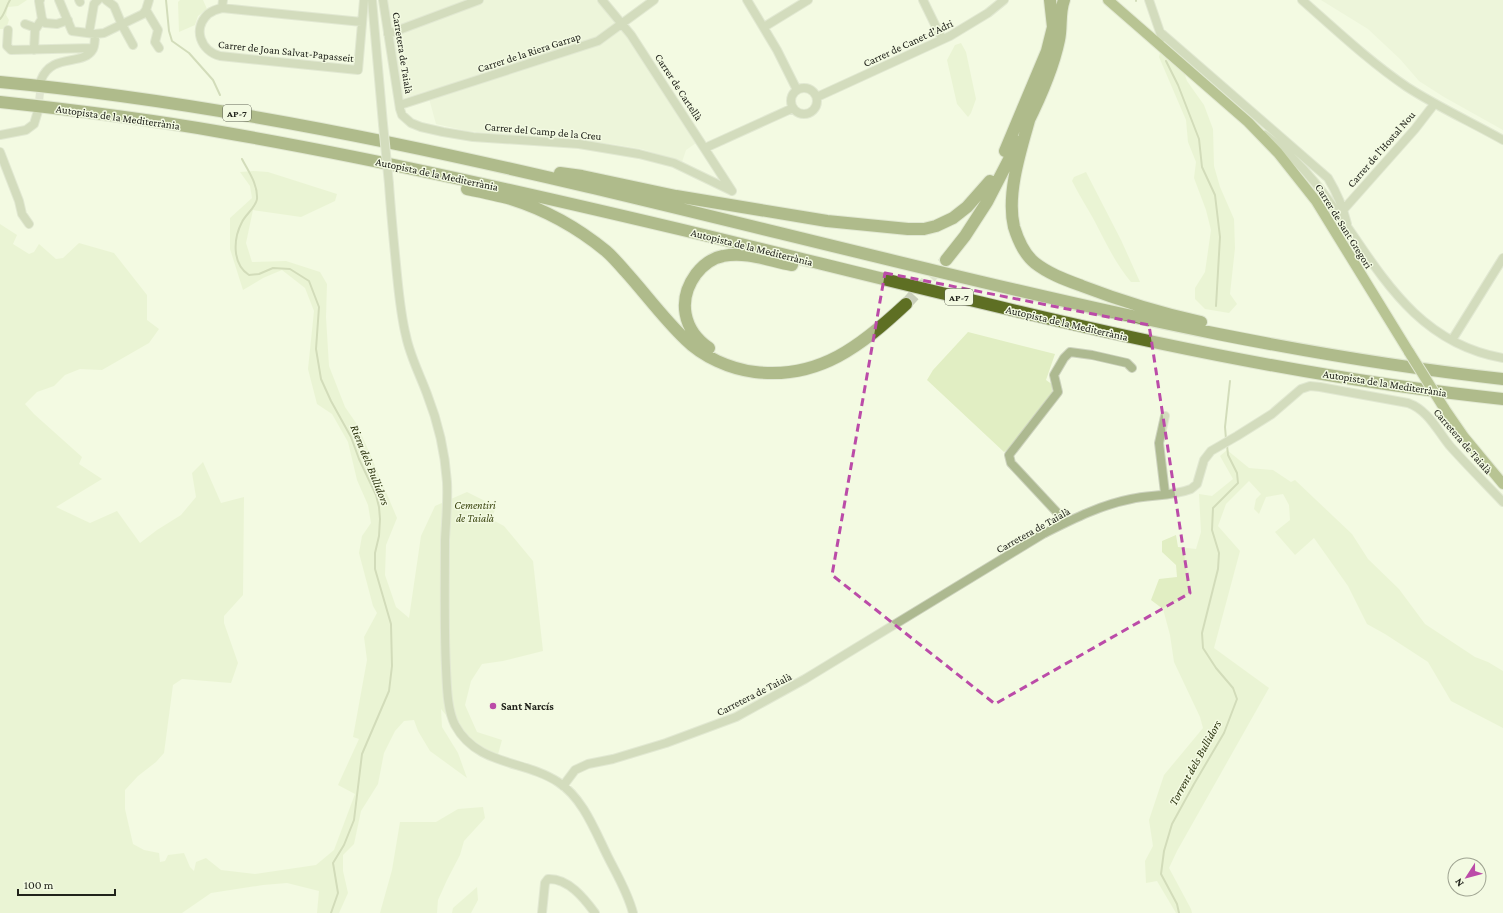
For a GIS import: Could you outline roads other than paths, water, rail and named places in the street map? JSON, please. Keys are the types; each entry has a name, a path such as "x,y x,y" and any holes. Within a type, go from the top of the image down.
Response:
{"highway":[{"path":"1050,0 1053,27 1047,51 990,182 977,207 958,233 942,259 965,236 987,202 1030,117 1055,58 1064,0"},
{"name":"Autopista de la Mediterrània","path":"0,82 60,88 220,110 402,145 584,185 1076,304 1245,338 1400,365 1503,379"},
{"name":"Autopista de la Mediterrània","path":"0,102 63,109 219,131 420,170 590,208 873,277 1140,339 1229,357 1392,385 1503,399"},
{"path":"1030,117 1013,189 1013,218 1014,227 1020,244 1034,263 1056,275 1100,293 1140,307 1206,323 1245,338"},
{"path":"472,160 582,176 676,196 827,221 908,229 924,229 936,226 953,218 967,207 990,182"},
{"path":"420,170 447,184 511,199 560,219 607,252 686,340 705,354 726,365 744,371 765,373 795,372 813,368 833,360 855,347 884,325 902,303 863,333 838,348 813,359 785,366 758,366 734,360 717,353 699,340 688,323 685,314 685,296 689,285 705,264 722,256 734,254 873,277"}],"main road":[{"name":"Carrer de Sant Gregori","path":"1108,0 1248,122 1278,153 1316,201 1444,408 1472,447 1503,484"}],"street":[{"path":"40,0 42,19 45,23 57,24 68,20"},
{"path":"59,0 72,31 92,34 104,33 143,14 149,0"},
{"path":"42,80 44,73 52,65 86,56 92,50 94,4 98,0"},
{"path":"106,0 114,6 122,25 133,44"},
{"name":"Carrer de Joan Salvat-Papasseit","path":"223,4 210,13 202,23 200,37 208,51 220,56 277,63 358,70 364,0"},
{"path":"372,0 399,294 404,330 415,365 435,418 444,462 447,495 444,615 447,673 452,718 463,736 478,750 504,762 545,775 563,786 579,803 622,883 633,913"},
{"name":"Carretera de Taialà","path":"383,0 400,107"},
{"path":"388,34 479,0"},
{"name":"Carrer de Cartellà","path":"602,0 623,24 732,191"},
{"name":"Carrer de la Riera Garrap","path":"400,107 598,42 654,0"},
{"path":"747,0 764,27 797,90"},
{"path":"764,27 808,0"},
{"path":"923,0 942,39"},
{"name":"Carrer de Canet d'Adri","path":"817,97 942,39 973,22 1004,0"},
{"path":"1149,0 1165,50"},
{"path":"1302,0 1384,70 1407,87 1433,103 1503,140"},
{"path":"223,4 362,22"},
{"path":"146,10 158,30 155,42 159,48"},
{"path":"34,50 36,28 42,19"},
{"path":"25,24 36,28"},
{"path":"8,30 7,46 11,50 92,50"},
{"name":"Carrer de Sant Gregori","path":"1160,32 1322,173 1332,185 1340,212"},
{"path":"804,88 808,89 815,93 817,97 817,106 808,114 799,114 793,108 791,100 797,90 804,88"},
{"name":"Carrer de l'Hostal Nou","path":"1340,212 1415,129 1432,108 1433,103"},
{"name":"Carrer del Camp de la Creu","path":"400,107 402,115 411,123 421,127 473,136 579,144 640,154 674,163 732,191"},
{"path":"705,148 793,108"},
{"path":"0,135 26,130 34,124 38,112"},
{"name":"Carrer de Sant Gregori","path":"1248,122 1269,137 1298,162 1340,212"},
{"path":"0,152 19,201 22,214 29,224"},
{"path":"1340,212 1392,290 1427,326 1474,351 1503,358"},
{"path":"1452,340 1503,258"},
{"path":"1066,522 1011,463 1009,455 1058,392 1054,375 1064,358 1070,352 1085,353 1127,363 1132,368"},
{"name":"Carretera de Taialà","path":"563,786 575,770 588,764 613,759 666,743 736,718 805,680 1043,534 1066,522 1123,501 1165,493 1182,492 1192,488 1198,482 1204,460 1211,451 1272,414 1298,390 1305,387 1315,386 1408,403 1418,407 1469,467 1503,502"},
{"path":"1165,416 1160,443 1165,493"},
{"path":"542,913 545,883 552,879 564,882 570,886 595,913"}],"waterway":[{"path":"0,19 10,0"},
{"name":"Riera dels Bullidors","path":"166,0 169,31 172,41 189,53 213,80 220,95"},
{"name":"Torrent dels Bullidors","path":"1166,61 1178,85 1199,139 1202,167 1215,195 1220,237 1216,306"},
{"name":"Riera dels Bullidors","path":"242,159 256,188 257,199 255,205 242,222 237,236 236,251 239,264 249,275 259,274 273,268 290,269 309,281 319,307 316,349 321,379 331,401 351,437 359,459 376,495 379,507 379,536 375,553 375,569 391,624 392,666 389,691 362,754 354,820 344,845 333,863 338,893 331,913"},
{"name":"Torrent dels Bullidors","path":"1226,439 1225,427 1230,381"},
{"name":"Torrent dels Bullidors","path":"1179,913 1177,904 1161,874 1164,851 1172,824 1224,733 1237,699 1233,688 1216,668 1203,648 1202,633 1218,569 1219,553 1212,530 1213,508 1238,483 1237,473 1228,455 1227,445"}],"tunnel":[{"path":"38,111 41,83"},
{"path":"906,304 946,260"}],"place":[{"name":"Sant Narcís","path":"493,706"}],"park label":[{"name":"Cementiri de Taialà","path":"475,511"}]}
